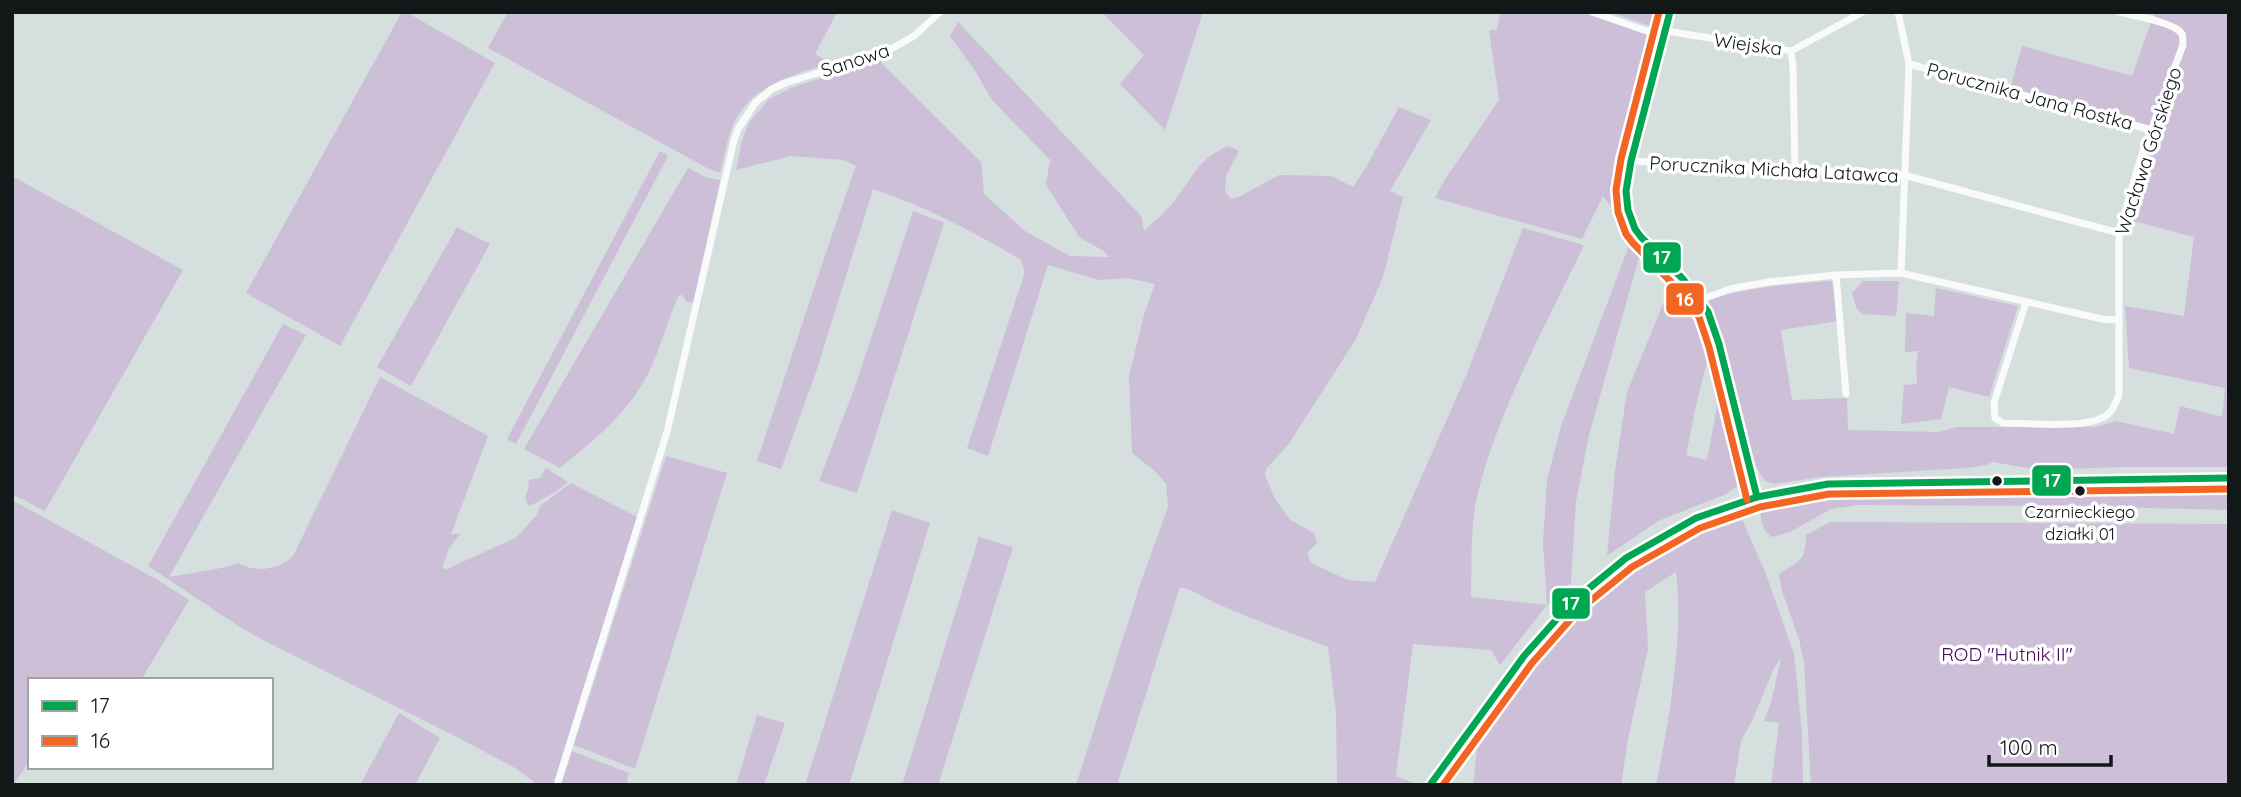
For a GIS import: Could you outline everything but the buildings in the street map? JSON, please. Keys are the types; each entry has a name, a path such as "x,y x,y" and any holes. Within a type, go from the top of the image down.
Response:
{"street":[{"name":"Sanowa","path":"557,785 667,432 734,140 746,114 763,96 785,83 884,53 914,36 940,12"},
{"name":"Wiejska","path":"1592,12 1665,34 1791,51 1863,12"},
{"path":"1670,12 1631,161 1626,199 1635,229 1708,312 1719,344 1757,497"},
{"path":"1898,12 1909,64 1901,273"},
{"name":"Wacława Górskiego","path":"2026,302 1994,403 1995,418 2003,423 2078,424 2096,422 2108,415 2119,395 2119,233 2183,45 2180,30 2119,12"},
{"path":"1791,51 1795,170"},
{"name":"Porucznika Jana Rostka","path":"1909,64 2152,130"},
{"name":"Porucznika Michała Latawca","path":"1631,161 1904,175 2119,233"},
{"path":"1700,300 1712,293 1755,284 1836,275 1901,273 2102,319 2118,320"},
{"path":"1836,275 1846,394"},
{"path":"1430,785 1539,638 1587,587 1626,558 1696,518 1757,497 1810,486 1853,483 2229,478"}],"green space":[{"path":"402,12 495,63 340,346 246,293"},
{"path":"508,12 837,12 815,54 830,63 785,78 759,93 748,103 731,130 720,173 488,48"},
{"path":"1102,12 1203,12 1165,130 1120,84 1144,55"},
{"path":"1500,12 1584,12 1654,36 1654,65 1623,181 1622,209 1628,229 1603,196 1582,239 1435,198 1499,100 1489,30 1497,30"},
{"path":"1610,12 1661,12 1658,29"},
{"path":"2155,12 2229,12 2229,467 2038,470 1993,462 1966,468 1820,477 1774,484 1765,481 1753,462 1722,337 1708,300 1770,287 1832,281 1838,321 1781,330 1792,400 1847,398 1848,430 1939,432 1956,427 2096,427 2116,421 2174,434 2180,406 2222,417 2225,388 2129,368 2125,306 2184,316 2194,237 2126,219 2151,140 2186,45 2182,28 2153,17"},
{"path":"958,22 1141,216 1144,231 1172,204 1204,162 1229,146 1239,151 1226,176 1225,192 1231,199 1279,175 1331,176 1353,187 1399,107 1431,120 1390,191 1403,197 1383,277 1356,339 1288,445 1266,469 1265,475 1274,497 1289,519 1314,533 1317,543 1307,553 1311,563 1348,580 1375,582 1466,376 1523,228 1584,245 1524,368 1497,432 1477,496 1473,521 1471,597 1547,605 1500,665 1491,650 1413,644 1396,776 1413,783 1412,785 1337,785 1336,712 1328,647 1180,587 1117,785 1076,785 1168,507 1166,484 1156,472 1132,453 1129,376 1144,315 1155,284 1128,278 1099,280 1048,265 988,456 967,448 1025,272 1021,260 949,220 873,189 818,366 781,469 757,461 856,166 844,160 791,156 736,170 742,140 749,123 769,99 793,87 892,56 881,63 981,162 984,194 1025,231 1070,256 1109,257 1104,251 1080,238 1046,185 1050,160 992,100 950,36"},
{"path":"2151,22 2172,30 2181,41 2150,127 2010,89 2022,46 2132,76"},
{"path":"660,151 668,156 516,444 507,439"},
{"path":"688,168 706,177 720,180 694,303 687,302 679,295 653,364 633,398 604,430 560,468 524,449"},
{"path":"12,176 183,270 45,511 12,494"},
{"path":"913,211 944,223 857,493 819,481 856,384"},
{"path":"457,227 490,244 411,386 377,367"},
{"path":"1633,235 1642,247 1589,435 1576,501 1571,583 1547,605 1543,543 1547,480 1561,426"},
{"path":"1674,277 1703,313 1711,334 1735,442 1737,486 1726,494 1658,521 1607,556 1615,471 1627,392","holes":["1707,362 1717,407 1707,460 1686,455"]},
{"path":"1863,281 1899,281 1896,316 1862,314 1856,307 1852,293"},
{"path":"1936,288 2018,306 1989,397 1949,387 1941,419 1901,424 1904,385 1917,384 1918,351 1905,352 1906,313 1934,316"},
{"path":"283,324 306,335 169,577 238,563 259,569 288,561 293,556 380,377 488,436 451,534 460,534 449,548 442,568 447,569 517,537 536,516 541,505 571,483 637,517 553,785 538,785 515,768 455,736 265,641 148,566"},
{"path":"666,456 727,473 635,769 574,745"},
{"path":"546,468 568,482 530,506 525,496 529,480 540,478"},
{"path":"2131,489 2229,489 2229,510 1858,505 1831,509 1790,532 1772,537 1763,525 1760,508 1769,502 1843,491 2050,491 2079,495"},
{"path":"12,500 189,600 142,678 28,678 28,762 12,785"},
{"path":"892,510 930,523 849,785 805,785"},
{"path":"1738,515 1766,574 1794,654 1802,733 1803,785 1771,785 1779,723 1764,721 1781,658 1741,741 1734,785 1656,785 1677,651 1676,572 1645,592 1648,649 1621,785 1473,785 1477,749 1540,659 1574,617 1598,593 1656,552 1706,525"},
{"name":"ROD \"Hutnik II\"","path":"1830,522 2229,524 2229,785 1811,785 1804,663 1779,574 1803,556 1806,535"},
{"path":"979,537 1013,547 938,785 902,785"},
{"path":"399,713 440,738 415,785 360,785"},
{"path":"757,715 785,723 764,785 736,785"},
{"path":"572,751 629,773 626,785 561,785"}],"transit line":[{"name":"16","path":"1659,12 1621,159 1616,190 1618,212 1626,234 1674,285 1699,317 1747,500"},
{"name":"17","path":"1670,12 1631,161 1626,191 1628,210 1641,237 1682,278 1708,312 1719,344 1757,497"},
{"name":"17","path":"1430,785 1524,656 1571,603 1626,558 1696,518 1757,497 1828,484 2229,478"},
{"name":"16","path":"1443,785 1532,663 1578,611 1632,567 1700,528 1760,507 1829,494 2229,489"}],"place":[{"name":"Czarnieckiego działki 01","path":"2080,491"}]}
